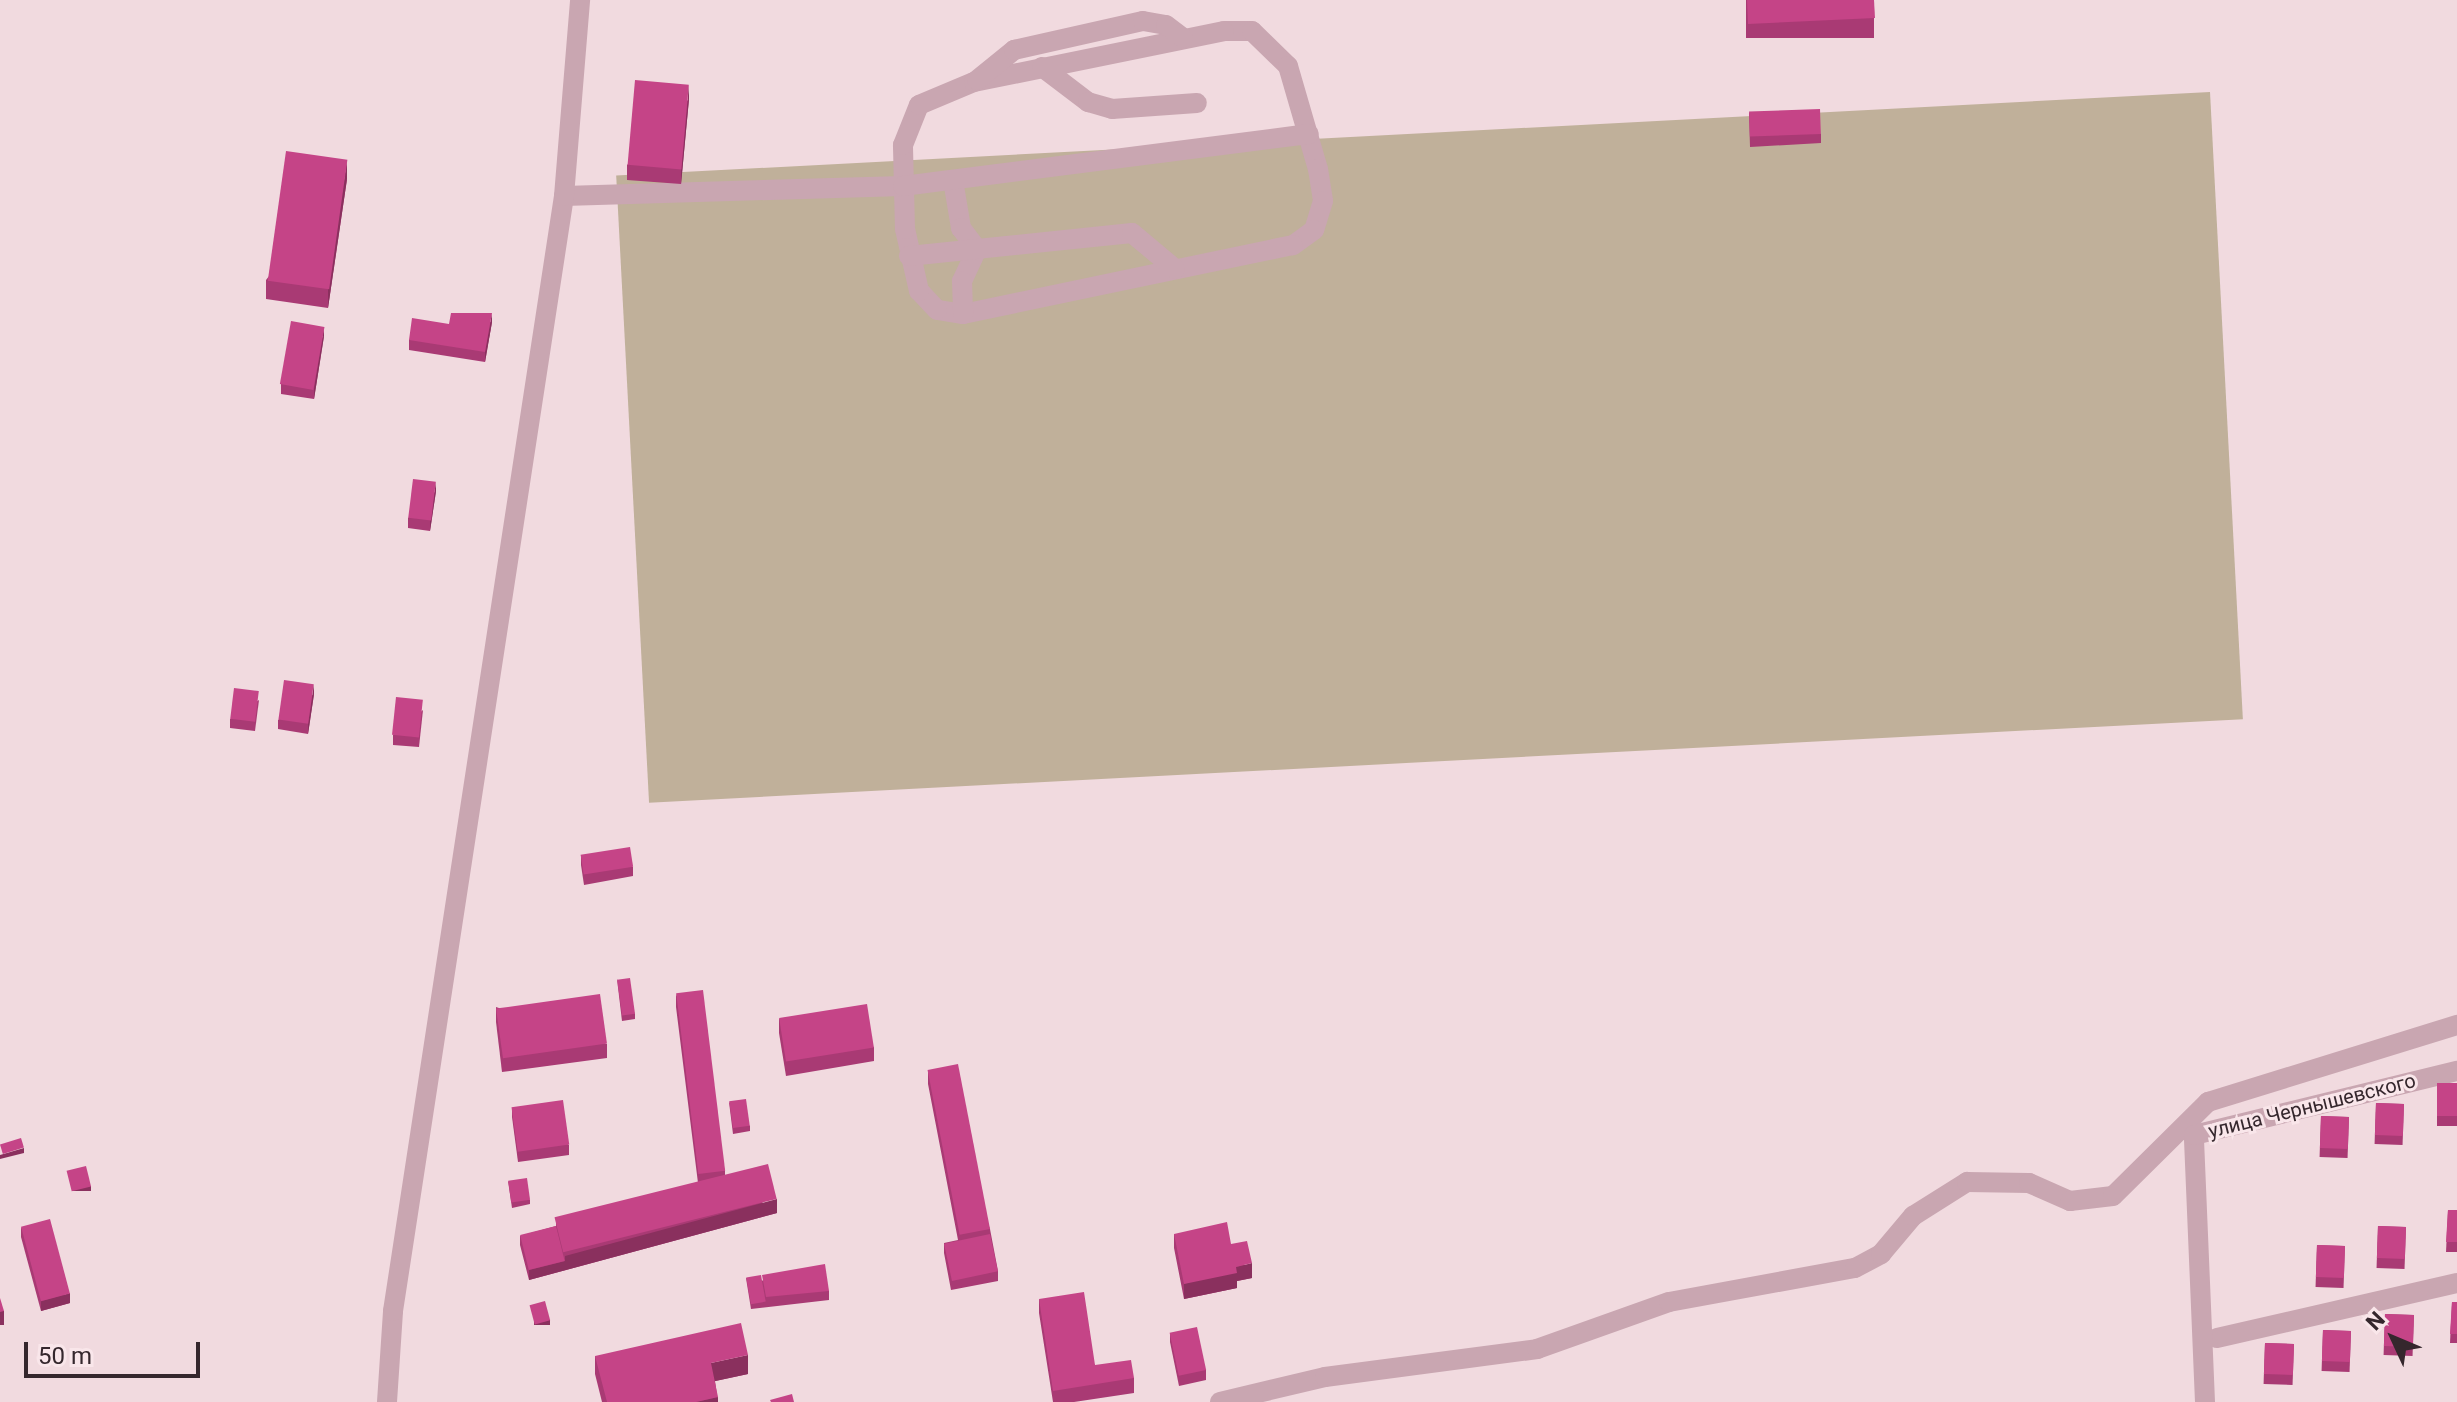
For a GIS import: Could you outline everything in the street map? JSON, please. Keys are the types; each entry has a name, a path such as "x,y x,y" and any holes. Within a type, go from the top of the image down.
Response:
{"street":[{"path":"387,1402 393,1311 564,196 580,0"},
{"path":"974,82 1014,50 1143,21 1166,25 1183,38"},
{"path":"1252,31 1272,46 1288,66 1309,134 1323,201 1314,230 1293,245 963,314 937,310 919,291 909,256 903,186 906,125 919,105 974,82 1183,38 1252,31"},
{"path":"1042,67 1088,102 1112,109 1197,103"},
{"path":"564,196 903,186 1309,134"},
{"path":"953,180 961,228 977,249"},
{"path":"909,256 1132,233 1175,269"},
{"path":"963,314 962,281 977,249"},
{"path":"1220,1402 1325,1377 1537,1349 1669,1302 1855,1268 1881,1254 1913,1216 1967,1182 2029,1183 2070,1201 2113,1196 2208,1102 2457,1025"},
{"name":"улица Чернышевского","path":"2205,1402 2194,1135 2457,1071"},
{"path":"2217,1338 2457,1283"}],"shaded area":[{"path":"2210,92 2243,719 649,803 616,176"}],"building":[{"path":"1747,0 1874,0 1875,18 1748,24"},
{"path":"635,80 689,85 681,169 628,165"},
{"path":"1820,109 1821,134 1750,136 1749,111"},
{"path":"286,151 347,160 329,289 268,281"},
{"path":"451,313 492,313 485,352 409,340 412,318 449,324"},
{"path":"291,321 324,327 313,390 280,384"},
{"path":"413,479 436,482 431,521 408,518"},
{"path":"284,680 314,684 308,724 278,720"},
{"path":"234,688 259,691 255,722 230,719"},
{"path":"396,697 423,700 419,738 392,735"},
{"path":"630,847 633,867 584,875 581,855"},
{"path":"630,978 635,1014 622,1015 617,980"},
{"path":"703,990 725,1171 698,1174 676,993"},
{"path":"600,994 607,1044 503,1058 496,1009"},
{"path":"867,1004 874,1047 786,1061 779,1018"},
{"path":"958,1064 990,1229 960,1235 928,1070"},
{"path":"2437,1083 2457,1083 2457,1116 2437,1116"},
{"path":"746,1099 750,1126 733,1128 729,1101"},
{"path":"563,1100 569,1145 518,1152 512,1107"},
{"path":"2376,1103 2404,1104 2403,1136 2375,1135"},
{"path":"2321,1116 2349,1117 2348,1149 2320,1148"},
{"path":"21,1138 24,1148 3,1154 0,1144"},
{"path":"768,1164 777,1199 563,1252 555,1217"},
{"path":"86,1166 91,1186 72,1191 67,1171"},
{"path":"527,1178 530,1200 511,1202 508,1181"},
{"path":"2448,1210 2457,1210 2457,1242 2446,1242"},
{"path":"50,1219 70,1293 41,1301 21,1227"},
{"path":"1227,1222 1231,1244 1247,1241 1252,1263 1236,1267 1237,1273 1184,1284 1174,1234"},
{"path":"556,1226 565,1261 529,1270 520,1235"},
{"path":"2378,1226 2406,1227 2405,1259 2377,1258"},
{"path":"990,1234 998,1271 952,1281 944,1244"},
{"path":"2317,1245 2345,1246 2344,1278 2316,1277"},
{"path":"825,1264 829,1291 766,1297 762,1275"},
{"path":"761,1275 766,1302 751,1304 746,1278"},
{"path":"1084,1292 1095,1365 1131,1360 1134,1378 1053,1391 1039,1299"},
{"path":"545,1301 550,1320 535,1324 530,1305"},
{"path":"2452,1302 2457,1302 2457,1334 2450,1334"},
{"path":"2385,1314 2414,1315 2413,1347 2384,1346"},
{"path":"741,1323 748,1355 711,1363 718,1397 696,1402 607,1402 595,1356"},
{"path":"1197,1327 1206,1370 1179,1376 1170,1333"},
{"path":"2323,1330 2351,1331 2350,1362 2322,1361"},
{"path":"2265,1343 2294,1344 2293,1375 2264,1374"},
{"path":"792,1394 794,1402 770,1400"}]}
